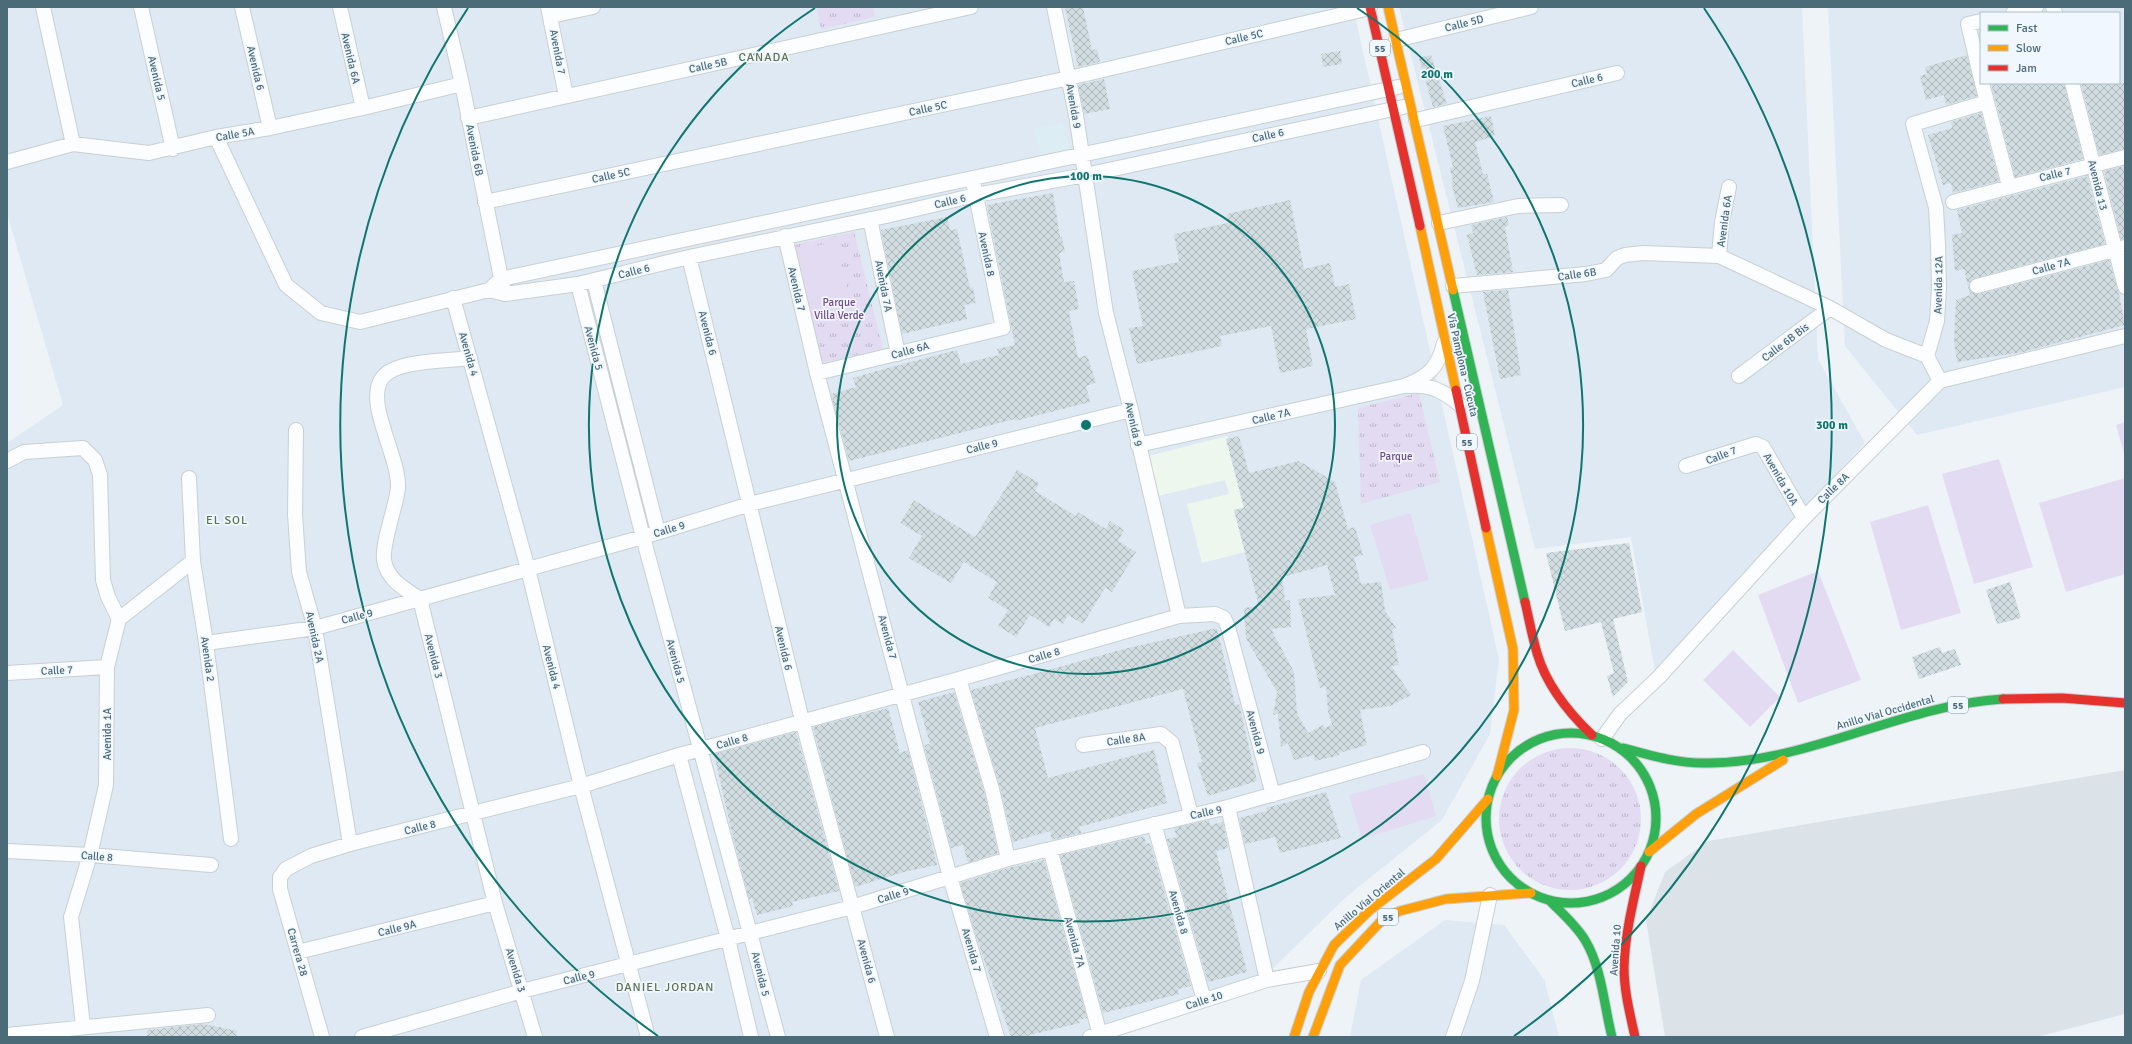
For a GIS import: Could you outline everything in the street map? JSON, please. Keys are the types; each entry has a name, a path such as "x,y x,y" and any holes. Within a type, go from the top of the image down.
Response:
{"main road":[{"name":"Vía Pamplona - Cúcuta","path":"1388,7 1416,120 1537,654 1547,678 1562,703 1576,721 1597,737"},
{"name":"Vía Pamplona - Cúcuta","path":"1370,8 1390,89 1513,649 1514,710 1497,776"},
{"name":"Anillo Vial Occidental","path":"1617,746 1640,755 1669,762 1732,764 1766,759 1796,752 1920,713 1960,704 1993,700 2060,696 2125,703"},
{"name":"55","path":"1574,733 1597,737 1617,746 1631,757 1642,770 1650,785 1655,802 1656,819 1654,836 1649,852 1641,866 1622,885 1611,893 1591,901 1571,903 1550,901 1531,893 1511,878 1493,853 1487,836 1486,817 1488,799 1497,776 1508,761 1522,749 1538,740 1556,734 1574,733"},
{"name":"Anillo Vial Occidental","path":"1649,852 1662,840 1714,802 1796,752"},
{"name":"Anillo Vial Oriental","path":"1294,1037 1309,992 1334,945 1350,928 1436,859 1488,799"},
{"name":"Avenida 10","path":"1635,1037 1627,1003 1624,965 1628,923 1641,866"},
{"name":"55","path":"1313,1037 1340,965 1368,932 1383,919 1400,911 1446,899 1531,893"},
{"name":"Avenida 10","path":"1550,901 1568,918 1586,941 1596,972 1612,1037"}],"street":[{"name":"Avenida 5","path":"141,7 173,148"},
{"name":"Avenida 6","path":"242,7 270,128"},
{"name":"Avenida 6A","path":"340,7 363,108"},
{"name":"Avenida 6B","path":"444,7 462,84 505,294"},
{"path":"549,11 593,7"},
{"name":"Calle 5B","path":"468,118 971,7"},
{"name":"Avenida 9","path":"1054,7 1069,78 1106,312 1180,616 1215,614 1224,618 1228,627 1273,795"},
{"name":"Calle 5D","path":"1396,40 1531,7"},
{"path":"2016,12 2036,7"},
{"name":"Calle 5C","path":"485,202 1069,78 1370,8"},
{"path":"41,9 73,144"},
{"name":"Avenida 7","path":"549,11 566,96"},
{"path":"1974,22 1980,71"},
{"name":"Calle 6","path":"1416,120 1617,73"},
{"name":"Calle 5A","path":"7,162 73,144 149,153 216,137 270,128 363,108 462,84"},
{"path":"1953,202 2009,186 1982,84"},
{"name":"Avenida 13","path":"2072,84 2093,166 2120,249 2125,287"},
{"name":"Calle 6","path":"489,290 501,279 1082,156 1407,85"},
{"name":"Avenida 12A","path":"1927,356 1937,321 1939,288 1936,208 1913,124 1987,102"},
{"name":"Calle 6","path":"216,137 286,285 321,313 360,322 489,290 505,294 594,281 689,257 785,236 886,216 976,195 1085,175 1412,105"},
{"name":"Calle 7","path":"2009,186 2125,157"},
{"name":"Avenida 8","path":"973,179 1002,328"},
{"name":"Avenida 6A","path":"1719,256 1722,222 1729,187"},
{"path":"883,198 886,216"},
{"path":"1439,223 1518,206 1561,205"},
{"name":"Avenida 7A","path":"870,219 898,354"},
{"name":"Avenida 7","path":"785,236 817,373 903,694 950,877 997,1037"},
{"name":"Calle 7A","path":"1977,286 2120,249"},
{"name":"Calle 6B","path":"1454,286 1586,274 1606,270 1617,258 1626,254 1643,253 1719,256"},
{"path":"1719,256 1830,308 1886,340 1927,356 1940,381 2125,336"},
{"name":"Avenida 6","path":"689,257 802,720 887,1037"},
{"name":"Avenida 5","path":"594,281 658,532"},
{"name":"Avenida 5","path":"578,284 643,537 751,932 778,1037"},
{"name":"Avenida 4","path":"453,298 528,569 581,786 648,1037"},
{"name":"Calle 6B Bis","path":"1739,376 1830,308"},
{"name":"Calle 6A","path":"817,373 1002,328"},
{"name":"Calle 7A","path":"1138,445 1404,386 1420,380 1432,370 1441,356 1445,341"},
{"path":"420,599 399,586 390,576 384,560 398,487 393,453 378,409 377,388 383,377 393,368 406,364 470,358"},
{"name":"Calle 8A","path":"1597,737 1659,677 1804,518 1940,381"},
{"name":"Calle 7A","path":"1404,386 1419,385 1434,388 1447,394 1459,404"},
{"name":"Calle 9","path":"206,643 315,628 643,537 750,504 1131,410"},
{"name":"Avenida 2A","path":"296,430 295,515 299,572 315,628 350,844"},
{"name":"Calle 7","path":"1686,466 1756,444"},
{"name":"Avenida 10A","path":"1756,444 1763,447 1804,518"},
{"path":"7,461 24,452 83,448 95,460 100,475 103,580 108,597 119,619 193,561"},
{"name":"Avenida 2","path":"189,478 193,561 206,643 231,838"},
{"name":"Avenida 3","path":"420,599 495,903 535,1037"},
{"name":"Calle 8","path":"286,869 311,856 350,844 581,786 679,755 802,720 959,679 1180,616"},
{"name":"Avenida 1A","path":"83,1026 71,917 90,855 106,786 107,668 119,619"},
{"name":"Calle 7","path":"7,673 107,668"},
{"path":"959,679 992,789 1008,859"},
{"name":"Calle 8A","path":"1083,745 1161,734 1168,738 1172,743 1191,815"},
{"name":"Calle 9","path":"362,1037 522,990 629,965 751,932 852,907 1008,859 1228,807 1423,752"},
{"path":"679,755 728,939 751,1037"},
{"path":"1228,807 1267,980"},
{"name":"Avenida 8","path":"1154,824 1204,1000"},
{"name":"Avenida 7A","path":"1050,849 1095,1036"},
{"name":"Calle 8","path":"7,851 90,855 211,865"},
{"name":"Carrera 28","path":"286,869 280,877 280,889 322,1037"},
{"path":"1453,1037 1472,981 1490,895"},
{"name":"Calle 9A","path":"298,952 495,903"},
{"name":"Calle 10","path":"1095,1036 1267,980 1319,971"},
{"path":"7,1035 208,1014"}],"shaded area":[{"path":"7,7 1353,7 1499,659 1490,734 1442,820 1346,897 1253,988 1079,1037 7,1037 7,443 63,405 7,213"},
{"path":"1302,7 1329,7 1329,8 1304,14"},
{"path":"1399,7 1802,7 1818,359 1865,443 1655,671 1631,537 1535,549"},
{"path":"1828,7 2125,7 2125,387 1917,435 1845,346"},
{"path":"1062,123 1070,150 1041,155 1034,129"},
{"path":"1227,436 1245,507 1234,510 1245,552 1202,563 1187,504 1229,494 1225,480 1158,496 1148,456"},
{"path":"2125,770 2125,1014 2037,1037 1665,1037 1646,920 1665,872 1708,841"},
{"path":"1445,920 1504,925 1544,979 1559,1037 1350,1037 1361,980"}],"green space":[{"path":"816,7 873,7 875,17 821,29"},
{"name":"Parque Villa Verde","path":"854,232 883,349 818,364 789,246"},
{"path":"836,242 851,302 812,312 795,250"},
{"name":"Parque","path":"1419,393 1440,482 1361,504 1358,408"},
{"path":"2125,422 2125,457 2116,425"},
{"path":"1999,459 2033,567 1974,584 1942,474"},
{"path":"2125,478 2125,574 2066,592 2039,503"},
{"path":"1928,505 1961,613 1901,630 1870,522"},
{"path":"1410,513 1429,580 1390,590 1370,525"},
{"path":"1818,571 1861,680 1798,703 1758,595"},
{"path":"1733,650 1780,697 1750,727 1703,680"},
{"path":"1570,748 1591,751 1615,764 1625,774 1638,798 1641,819 1638,840 1625,864 1615,874 1591,887 1570,890 1549,887 1525,874 1515,864 1502,840 1499,819 1502,798 1515,774 1525,764 1549,751"},
{"path":"1424,774 1436,816 1362,839 1349,795"}],"building":[{"path":"1065,7 1083,7 1092,50 1097,49 1100,62 1078,67"},
{"path":"1340,51 1342,64 1323,67 1321,54"},
{"path":"1431,55 1447,104 1433,107 1419,58"},
{"path":"1967,55 1977,96 1946,105 1944,95 1926,100 1920,76 1927,74 1925,67"},
{"path":"1104,79 1110,109 1084,114 1078,85"},
{"path":"2125,83 2125,149 2099,155 2081,84"},
{"path":"1991,84 2064,84 2083,159 2015,177"},
{"path":"1981,113 1999,181 1953,193 1951,183 1943,185 1928,135 1952,128 1951,122"},
{"path":"1491,116 1495,136 1475,142 1483,174 1487,174 1494,202 1458,208 1451,182 1453,182 1450,168 1453,167 1443,126"},
{"path":"2125,166 2125,239 2121,239 2104,171"},
{"path":"2087,176 2105,244 1975,278 1971,280 1969,288 1971,292 1979,294 2109,260 2119,294 2125,325 2023,352 1957,362 1954,340 1956,300 1970,295 1964,269 1955,271 1952,235 1962,233 1957,210"},
{"path":"1053,193 1060,237 1062,237 1065,252 1059,253 1064,282 1074,281 1079,309 1069,311 1078,358 1087,355 1096,383 1086,386 1090,402 1015,421 1015,419 849,461 831,394 856,387 853,378 957,350 961,364 999,355 997,349 1015,345 987,205"},
{"path":"1290,200 1304,269 1330,263 1335,287 1349,284 1356,319 1306,329 1313,366 1280,373 1271,326 1220,336 1222,346 1137,364 1129,328 1143,326 1132,271 1179,262 1174,234 1228,223 1227,214"},
{"path":"947,217 950,230 957,229 970,288 973,287 976,303 964,305 967,319 902,334 881,230"},
{"path":"1507,217 1509,225 1505,227 1513,272 1477,275 1467,235 1473,233 1471,225"},
{"path":"1508,290 1521,375 1500,379 1483,292"},
{"path":"1239,436 1249,473 1299,461 1335,482 1348,529 1355,527 1363,555 1354,557 1361,584 1381,582 1385,611 1396,628 1392,630 1399,665 1391,666 1411,695 1390,706 1360,710 1367,745 1339,753 1340,755 1315,761 1314,755 1294,760 1288,743 1281,747 1278,714 1273,715 1277,692 1246,638 1244,608 1259,606 1234,510 1244,508 1226,439","holes":["1327,565 1335,595 1298,599 1320,688 1326,686 1328,711 1332,725 1325,728 1323,725 1308,733 1297,713 1294,672 1271,629 1291,627 1290,600 1285,601 1282,577"]},
{"path":"1017,470 1039,483 1035,491 1076,516 1078,512 1106,529 1110,521 1124,530 1118,541 1136,552 1112,592 1105,588 1083,624 1068,615 1063,624 1054,619 1049,627 1030,615 1016,637 998,626 1008,610 988,598 997,582 964,562 951,583 909,558 922,536 900,523 914,500 975,537"},
{"path":"1629,543 1642,612 1613,619 1628,682 1613,697 1607,676 1614,673 1601,622 1565,631 1546,553"},
{"path":"2010,582 2021,618 1997,624 1986,590"},
{"path":"1217,628 1235,705 1239,704 1257,781 1208,796 1197,763 1202,762 1183,689 1035,728 1048,778 1154,750 1167,803 1079,827 1081,833 1052,840 1050,831 1013,842 1000,787 971,690 1124,649"},
{"path":"1940,647 1942,653 1955,649 1961,665 1919,679 1912,657"},
{"path":"954,692 984,791 998,853 968,863 963,845 951,848 924,745 930,744 918,702"},
{"path":"888,708 900,753 908,750 937,865 904,872 855,887 813,727"},
{"path":"796,732 839,891 792,902 793,906 757,915 752,898 749,899 714,754"},
{"path":"1326,792 1341,838 1280,853 1275,837 1245,844 1239,818 1267,811 1266,808"},
{"path":"1209,820 1210,825 1223,822 1228,848 1216,851 1247,972 1208,982 1167,839 1177,837 1174,828"},
{"path":"1144,836 1146,844 1150,843 1191,986 1178,989 1179,994 1103,1013 1060,855"},
{"path":"1044,860 1087,1018 1079,1020 1080,1023 1023,1037 1011,1037 978,942 960,883 1008,868"},
{"path":"204,1024 237,1031 236,1037 147,1037 147,1030"}],"traffic: fast":[{"path":"1453,290 1525,602"},
{"path":"1623,748 1655,757 1687,762 1709,763 1747,760 1820,744 1929,711 1966,703 2003,699"},
{"path":"1563,733 1579,733 1604,739 1625,752 1637,764 1650,785 1656,810 1656,818 1656,826 1650,851 1637,872 1625,884 1604,897 1579,903 1563,903 1538,897 1517,884 1505,872 1492,851 1486,826 1486,810 1492,785 1505,764 1517,752 1538,739 1563,733"},
{"path":"1550,901 1569,919 1585,940 1591,951 1602,987 1612,1037"}],"traffic: slow":[{"path":"1388,7 1453,290"},
{"path":"1420,226 1456,390"},
{"path":"1486,528 1513,649 1514,710 1497,776"},
{"path":"1649,852 1696,814 1783,760"},
{"path":"1294,1037 1309,992 1334,945 1369,911 1436,859 1488,799"},
{"path":"1313,1037 1340,965 1383,919 1400,911 1446,899 1531,893"}],"traffic: jam":[{"path":"1370,7 1420,226"},
{"path":"1456,390 1486,528"},
{"path":"1525,602 1537,653 1546,676 1567,708 1592,735"},
{"path":"2003,699 2062,698 2125,703"},
{"path":"1635,1037 1626,994 1624,967 1628,928 1641,866"}],"district":[{"name":"CANADA","path":"764,57"},
{"name":"EL SOL","path":"227,520"},
{"name":"DANIEL JORDAN","path":"665,987"}]}
